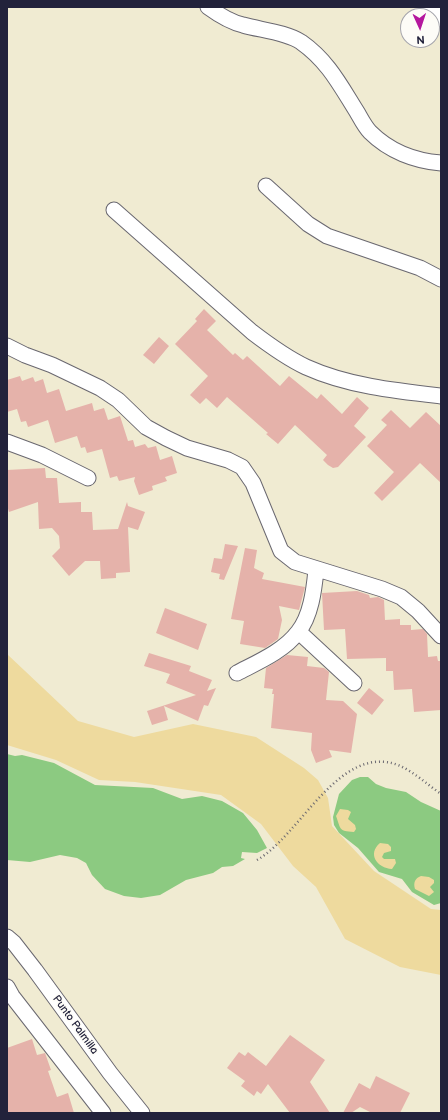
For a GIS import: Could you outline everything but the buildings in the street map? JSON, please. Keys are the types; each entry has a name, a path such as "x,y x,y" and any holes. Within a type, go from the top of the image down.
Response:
{"street":[{"path":"208,7 221,16 242,25 269,30 300,41 320,58 337,78 370,132 394,151 424,162 441,164"},
{"path":"428,7 441,19"},
{"path":"266,186 308,224 327,236 420,268 441,279"},
{"path":"114,210 252,332 274,348 306,367 343,381 441,396"},
{"path":"7,346 26,356 52,365 100,388 118,400 146,428 187,448 228,460 242,467 253,483 281,551 295,562 316,570 382,589 401,597 418,611 441,636"},
{"path":"7,442 53,460 88,478"},
{"path":"237,673 264,659 299,632 309,611 314,590 316,570"},
{"path":"299,632 354,683"},
{"name":"Punto Palmilla","path":"9,944 61,1004 110,1073 142,1113"},
{"path":"7,987 12,996 103,1113"}],"path":[{"path":"257,860 268,854 281,842 314,801 328,788 360,765 380,761 396,764 441,794"}],"green space":[{"path":"7,754 15,756 22,755 54,763 95,785 153,788 182,799 202,796 222,801 243,813 257,830 267,848 257,853 242,852 241,858 245,859 233,866 222,867 213,873 186,880 160,895 141,898 124,896 105,889 92,875 86,863 77,858 60,855 30,862 7,860"},
{"path":"360,777 368,777 376,784 386,788 406,792 421,802 441,811 441,903 434,905 412,892 402,879 379,872 358,848 339,833 334,825 333,817 339,794 352,780"}],"sand":[{"path":"7,654 78,721 134,737 193,724 256,737 304,768 318,780 328,798 332,826 374,871 431,909 441,910 441,975 400,967 345,939 316,887 293,866 261,824 221,795 135,782 99,780 56,760 7,745"},
{"path":"340,809 351,812 348,819 355,825 356,829 354,832 345,831 340,827 336,816"},
{"path":"380,843 388,844 391,847 391,851 384,853 382,857 384,859 395,859 396,863 392,869 382,866 378,863 374,856 376,847"},
{"path":"421,876 429,877 434,880 434,883 430,887 434,892 429,896 415,889 415,881"}]}
